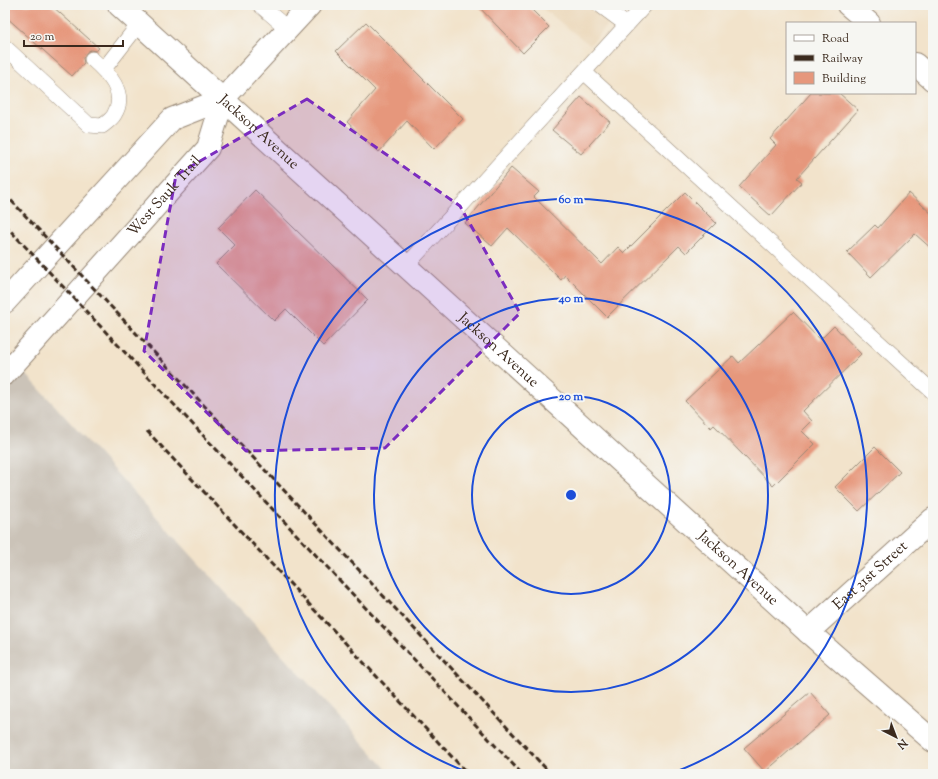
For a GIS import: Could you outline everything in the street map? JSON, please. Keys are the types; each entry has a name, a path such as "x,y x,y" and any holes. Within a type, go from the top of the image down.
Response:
{"street":[{"name":"West Sauk Trail","path":"5,374 208,148 223,100 310,5"},
{"path":"848,5 868,22"},
{"name":"Jackson Avenue","path":"121,6 808,632 933,741"},
{"path":"916,65 933,80"},
{"name":"West Sauk Trail","path":"5,302 172,119 223,100"},
{"name":"East 31st Street","path":"808,632 933,519"}],"lane":[{"path":"260,5 288,28"},
{"path":"600,5 627,25"},
{"path":"406,266 645,5"},
{"path":"104,69 139,24"},
{"path":"5,47 89,125 102,126 114,116 119,101 117,88 104,69 92,59"},
{"path":"584,72 933,392"}],"highlighted area":[{"path":"307,99 460,206 520,313 385,448 246,451 144,351 176,175"}],"shaded area":[{"path":"538,5 625,5 590,45"},
{"path":"5,351 391,774 5,774"}],"building":[{"path":"5,5 51,5 99,48 96,51 90,50 86,53 83,58 84,63 72,76 5,16"},
{"path":"477,5 527,5 549,27 523,53"},
{"path":"366,22 463,119 434,149 407,121 379,152 347,122 375,90 336,51"},
{"path":"810,94 840,94 858,110 797,178 802,182 771,216 739,187 776,145 770,139"},
{"path":"581,97 610,122 581,154 552,130"},
{"path":"511,168 539,192 534,197 602,264 618,247 624,253 685,192 716,223 686,253 679,246 607,317 565,275 561,280 508,228 492,246 465,223"},
{"path":"255,190 368,300 323,346 286,309 274,321 216,264 235,245 218,228"},
{"path":"909,193 933,215 933,250 915,234 871,277 847,252 875,225 878,228"},
{"path":"793,312 820,340 834,326 861,354 803,411 812,421 802,431 815,444 773,486 714,425 711,428 685,401 733,356 739,363"},
{"path":"875,447 900,472 859,511 835,487"},
{"path":"810,692 830,715 765,772 744,748"}],"railway":[{"path":"5,194 551,774"},
{"path":"5,225 522,774"},
{"path":"147,431 468,774"}]}
